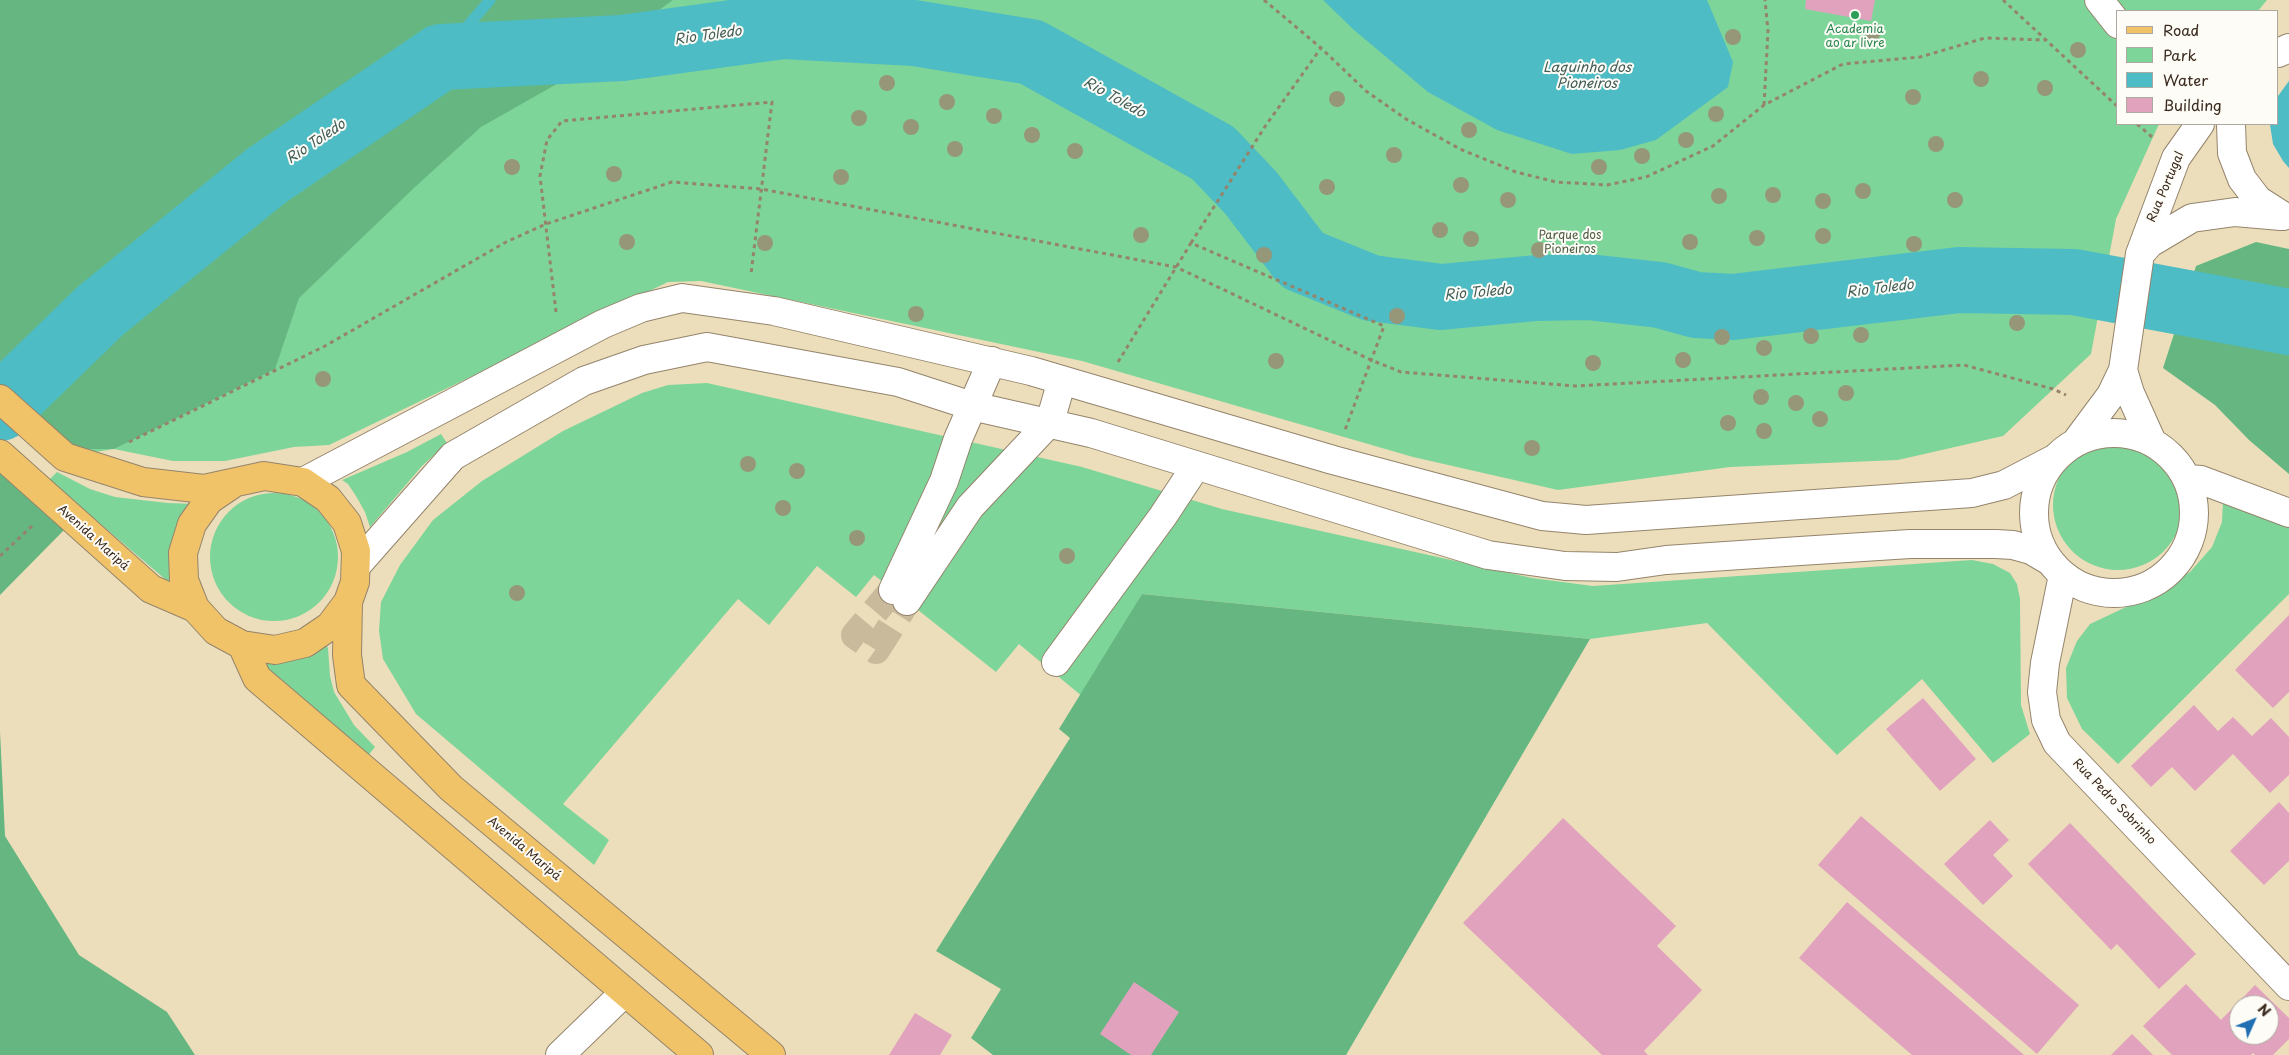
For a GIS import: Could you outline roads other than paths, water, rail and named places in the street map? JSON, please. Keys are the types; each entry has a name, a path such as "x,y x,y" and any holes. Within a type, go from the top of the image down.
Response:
{"main road":[{"path":"0,398 65,457 143,482 204,489 264,476 303,482 328,499 347,523 356,551 355,582 348,602 330,626 305,643 276,650 242,645 216,631 195,608 184,580 183,552 192,524 209,500 234,483"},
{"name":"Avenida Maripá","path":"0,454 151,589 195,608"},
{"name":"Avenida Maripá","path":"348,602 347,655 351,684 451,788 771,1055"},
{"path":"242,645 257,678 699,1055"}],"street":[{"path":"2098,0 2116,22"},
{"path":"2231,125 2232,153 2242,179 2258,200 2285,217"},
{"name":"Rua Portugal","path":"2123,370 2139,258 2176,158 2194,126"},
{"path":"2139,258 2150,243 2192,218 2235,212 2285,217"},
{"path":"303,482 603,324 641,308 682,298 774,311 992,361 1101,391 1333,460 1542,516 1586,520 1972,493 2004,485 2054,459 2076,442 2111,395 2123,370"},
{"path":"357,564 454,456 584,381 644,360 707,347 898,382 972,406 1091,432 1488,555 1565,566 1617,566 1666,560 1919,544 2013,545 2031,550 2056,568 2068,580 2093,592 2120,594 2146,588 2168,575 2184,554 2193,530 2195,504 2188,479 2173,457 2152,442 2127,433 2101,433 2076,442"},
{"path":"992,361 972,406 900,595 970,507 1050,422 1062,380"},
{"path":"2123,370 2130,393 2152,442"},
{"path":"2054,459 2039,482 2033,508 2036,536 2056,568"},
{"path":"1056,662 1163,516 1196,466"},
{"path":"2188,479 2201,480 2289,513"},
{"name":"Rua Pedro Sobrinho","path":"2056,568 2042,692 2046,720 2057,742 2289,986"},
{"path":"560,1055 625,992"}],"water":[{"name":"Laguinho dos Pioneiros","path":"1323,0 1707,0 1733,62 1728,87 1656,140 1620,150 1572,154 1497,130 1428,92 1354,30"},
{"path":"2289,81 2289,168 2273,144 2270,125 2279,125 2279,95"}],"waterway":[{"path":"441,57 490,0"},
{"name":"Rio Toledo","path":"0,408 100,311 266,176 441,57 622,48 783,26 914,33 1031,52 1213,153 1251,193 1302,260 1371,288 1441,297 1536,288 1588,287 1660,295 1696,305 1733,307 1959,280 2074,282 2289,322"}],"tunnel":[{"path":"893,590 855,635 876,650 907,601"}],"place":[{"name":"Academia ao ar livre","path":"1855,15"}],"park label":[{"name":"Parque dos Pioneiros","path":"1570,243"}]}
